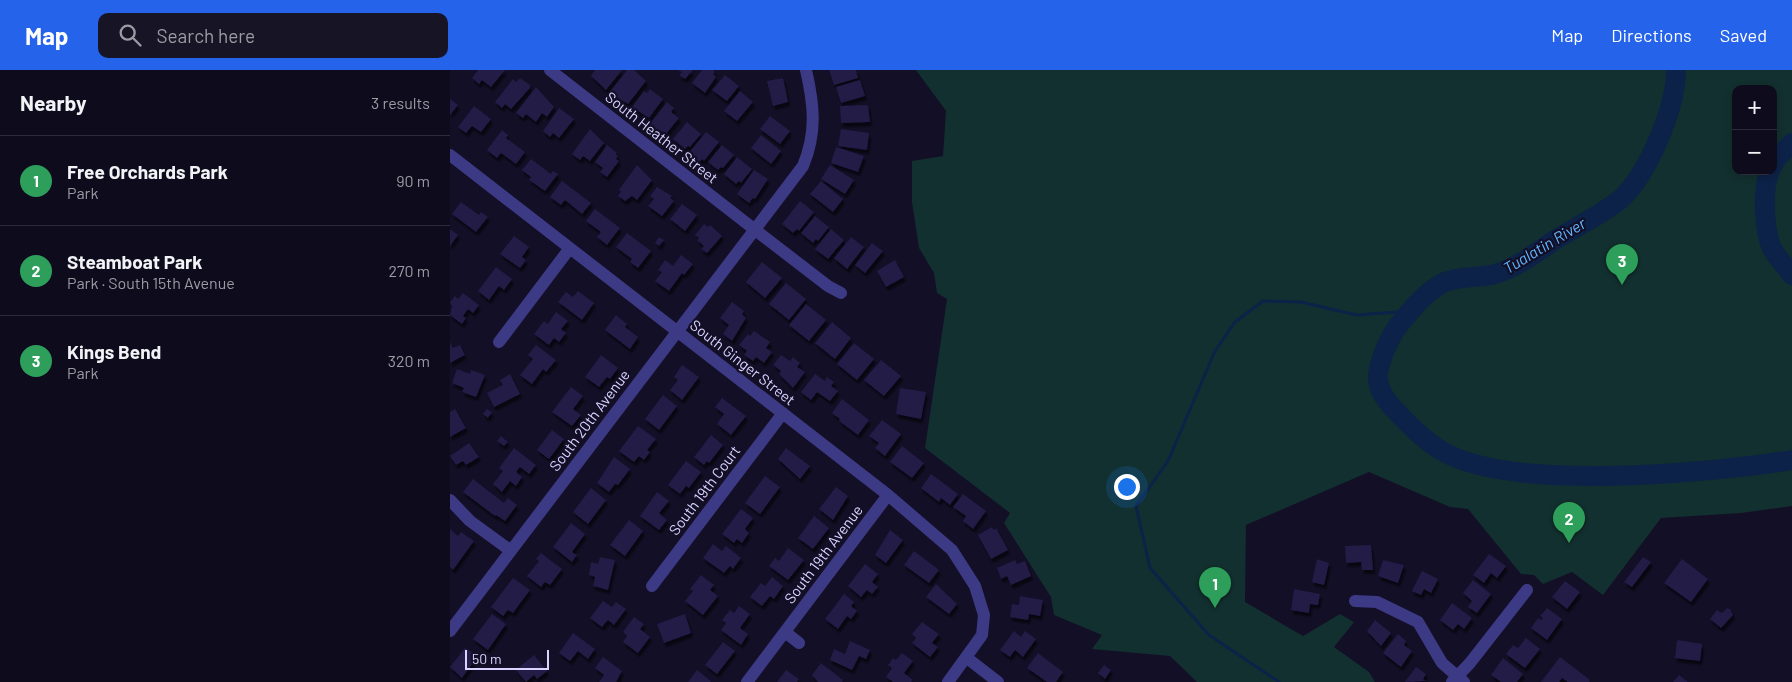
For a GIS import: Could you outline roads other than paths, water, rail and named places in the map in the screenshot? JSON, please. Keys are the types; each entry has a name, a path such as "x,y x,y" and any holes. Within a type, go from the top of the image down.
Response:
{"street":[{"name":"South Heather Street","path":"550,70 828,286 841,293"},
{"name":"South 20th Avenue","path":"450,631 803,166 809,149 814,112 806,70"},
{"name":"South Ginger Street","path":"452,161 570,248 783,413 888,495 952,550 975,586 984,620 982,635 967,658"},
{"path":"498,342 570,248"},
{"name":"South 19th Court","path":"652,586 783,413"},
{"name":"South 19th Avenue","path":"747,682 888,495"},
{"path":"450,500 470,521 511,551"},
{"path":"1355,601 1377,602 1418,622 1442,662 1458,680 1528,590"},
{"path":"785,632 799,643"},
{"path":"948,682 967,658 998,682"}],"waterway":[{"name":"Tualatin River","path":"1676,70 1672,101 1660,136 1644,169 1625,195 1602,212 1511,268 1495,274 1451,280 1432,290 1419,301 1398,326 1391,338 1380,363 1379,385 1384,396 1394,409 1418,433 1442,451 1474,464 1515,472 1613,476 1664,474 1792,460"},
{"name":"Tualatin River","path":"1777,158 1792,143"},
{"name":"Tualatin River","path":"1768,175 1765,197 1765,219 1769,238 1775,253 1792,275"},
{"path":"1279,682 1209,635 1150,568 1136,506 1168,461 1215,351 1235,322 1263,301 1301,302 1356,315 1411,311"}],"place":[{"name":"Kings Bend","path":"1622,285"},
{"name":"Steamboat Park","path":"1569,543"},
{"name":"Free Orchards Park","path":"1215,608"}]}
